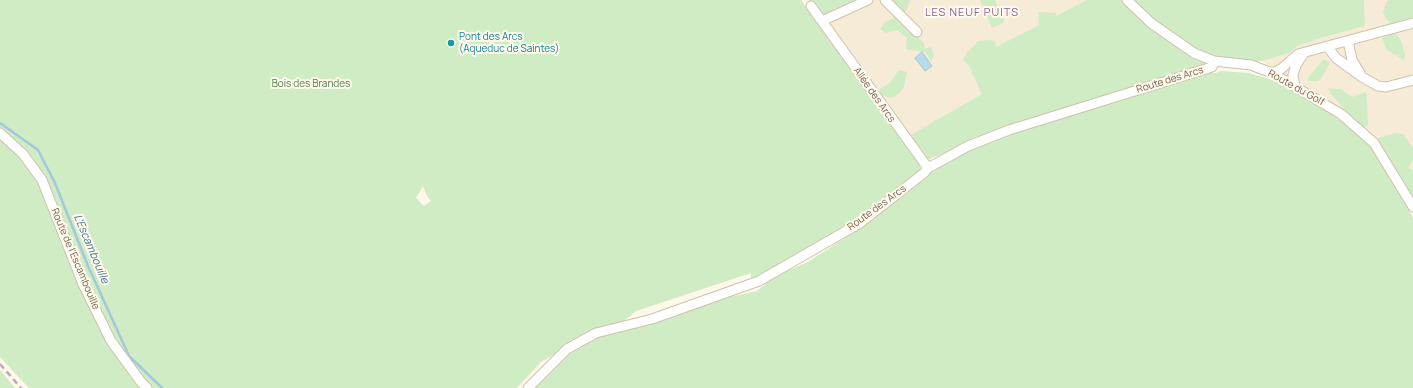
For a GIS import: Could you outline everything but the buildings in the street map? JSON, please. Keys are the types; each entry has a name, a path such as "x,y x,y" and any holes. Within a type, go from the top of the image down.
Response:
{"street":[{"path":"822,21 868,0"},
{"path":"885,0 917,32"},
{"name":"Route du Golf","path":"1127,0 1151,23 1194,53 1214,60 1251,65 1272,73 1341,114 1374,143 1413,207"},
{"name":"Allée des Arcs","path":"811,6 909,144 928,168"},
{"path":"1272,73 1281,69 1298,54 1413,23"},
{"path":"1348,41 1352,60 1362,78"},
{"path":"1327,46 1336,58 1362,78 1378,86 1386,87 1413,80"},
{"path":"1295,87 1293,75 1296,65 1304,53"},
{"name":"Route des Arcs","path":"528,388 567,349 596,333 652,318 759,280 860,223 924,173 928,168 968,146 1009,130 1212,67 1214,60"},
{"name":"Route de l'Escambouille","path":"0,133 23,154 42,180 83,284 111,341 147,388"}],"shaded area":[{"path":"871,0 1087,0 967,62 983,94 907,137 829,28 833,19"},
{"path":"1364,0 1390,0 1387,2 1390,23 1413,17 1413,211 1374,143 1295,87 1263,61 1289,53 1297,46 1365,26"}],"green space":[{"name":"Bois des Brandes","path":"0,0 801,0 920,165 920,171 860,223 760,282 751,279 751,273 636,311 613,330 713,301 757,291 775,276 808,262 868,223 928,173 1002,130 927,160 907,137 982,94 969,66 963,60 967,52 979,41 995,41 996,47 1039,25 1038,12 1056,13 1056,16 1087,0 1364,0 1365,26 1297,46 1289,53 1263,61 1203,66 1207,73 1216,73 1221,71 1249,73 1275,81 1314,103 1347,125 1371,147 1413,218 1413,388 529,388 579,340 541,362 517,388 29,388 0,357","holes":["423,186 431,201 424,206 416,198"]},
{"path":"809,0 863,0 825,16 815,10"},
{"path":"888,0 910,0 908,7 903,14 906,25 924,43 925,49 931,47 934,55 931,61 925,52 906,49 907,38 897,30 886,33 880,29 885,22 894,18"},
{"path":"980,0 995,0 1004,20 1003,23 992,28"},
{"path":"1413,0 1413,17 1390,24 1383,13 1387,1"},
{"path":"1396,33 1402,43 1405,55 1404,60 1387,50 1382,38"},
{"path":"1324,59 1330,63 1322,77 1318,81 1308,81 1308,78"},
{"path":"899,70 907,72 904,87 900,93 890,98 880,94 880,89 890,83"},
{"path":"1328,88 1340,89 1352,97 1366,92 1368,124 1365,127 1353,119 1331,94"},
{"path":"1395,133 1403,134 1413,148 1413,159 1408,168 1413,170 1413,202 1377,143 1379,138"},
{"path":"0,370 15,388 0,388"}],"water":[{"path":"922,52 932,66 925,71 915,58"}],"waterway":[{"name":"L'Escambouille","path":"0,123 38,150 55,183 88,266 129,356 162,388"}],"railway":[{"path":"0,364 21,388"}],"place":[{"name":"Pont des Arcs (Aqueduc de Saintes)","path":"451,43"}],"district":[{"name":"LES NEUF PUITS","path":"972,13"}]}
